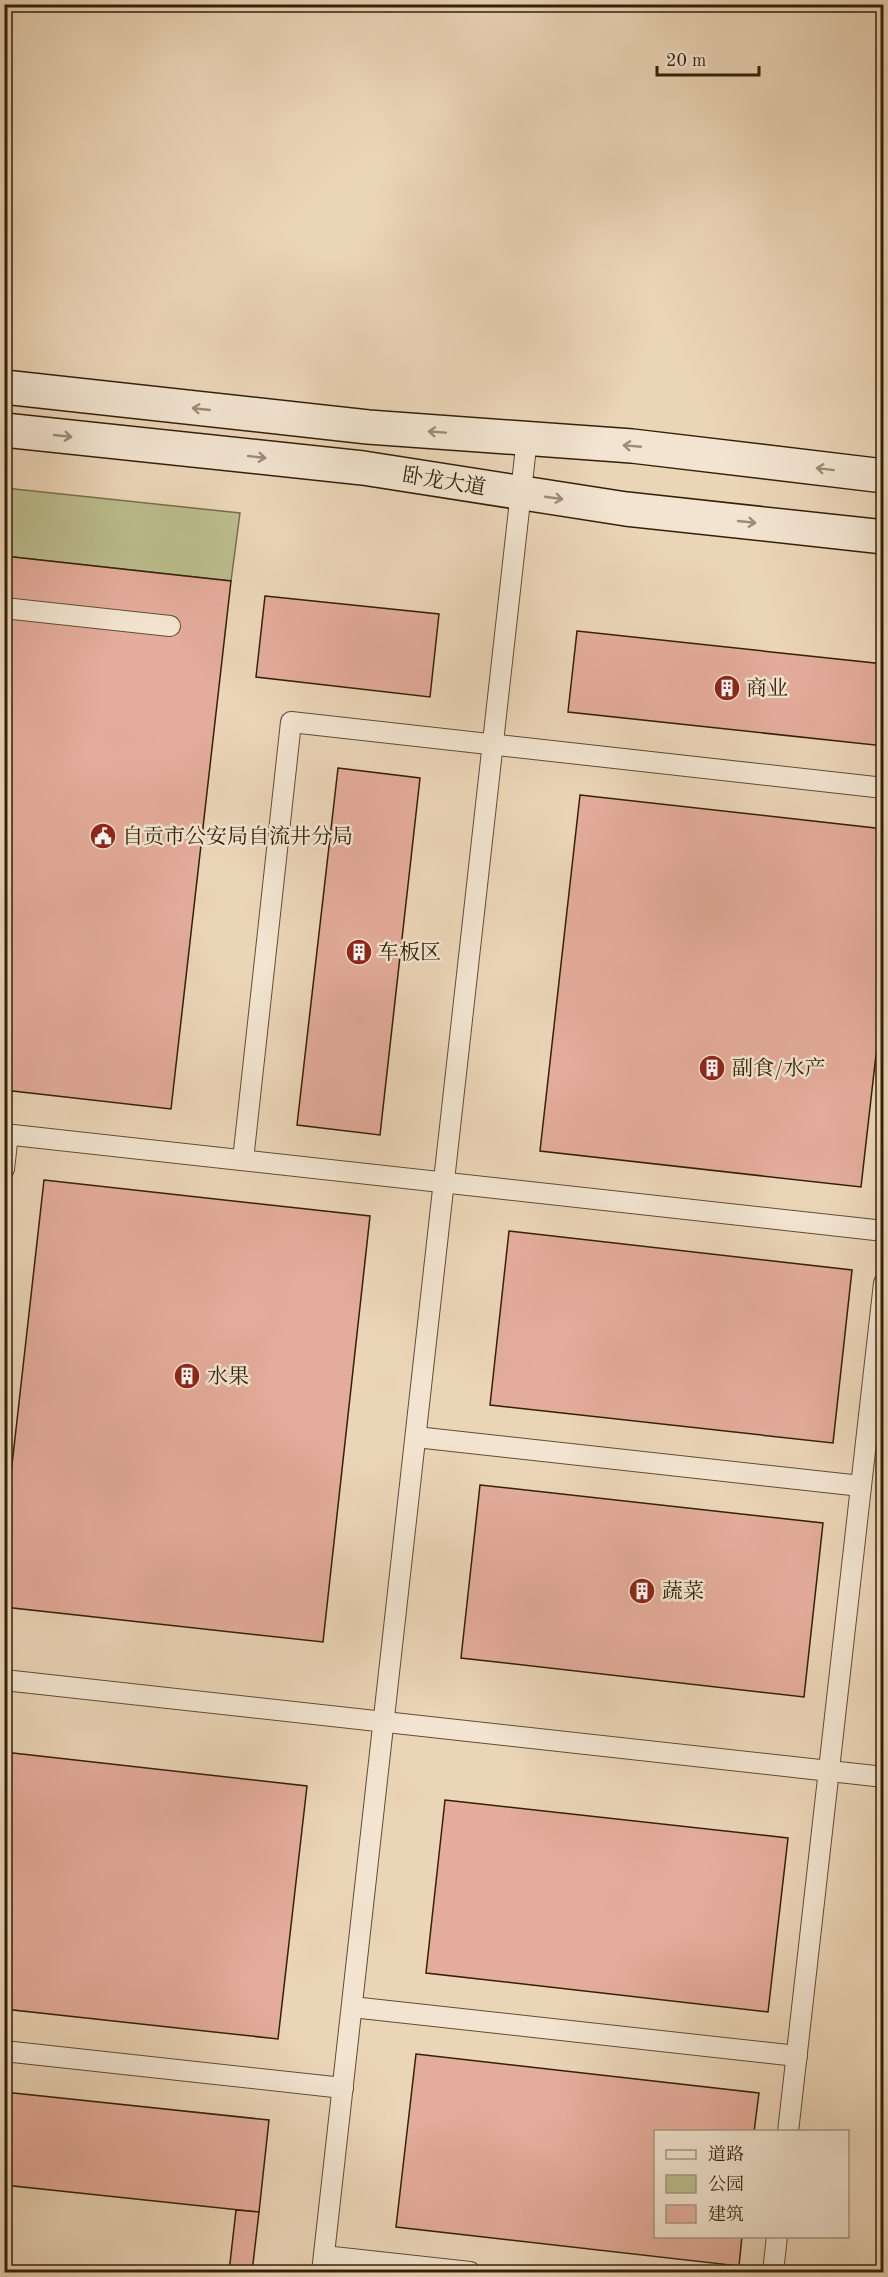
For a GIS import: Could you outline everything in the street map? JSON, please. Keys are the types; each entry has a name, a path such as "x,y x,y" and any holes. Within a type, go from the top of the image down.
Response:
{"main road":[{"path":"4,387 368,427 633,446 884,476"},
{"name":"卧龙大道","path":"4,430 363,468 626,509 884,537"}],"lane":[{"path":"470,2272 323,2264 527,438"},
{"path":"4,608 170,626"},
{"path":"243,1160 291,722 884,788"},
{"path":"4,1169 6,1134 884,1232"},
{"path":"788,2130 884,1283"},
{"path":"416,1437 861,1486"},
{"path":"4,1680 884,1777"},
{"path":"352,2007 797,2056"},
{"path":"4,2051 343,2088"},
{"path":"773,2272 777,2238"}],"green space":[{"path":"5,488 240,513 231,581 5,556"}],"building":[{"name":"自贡市公安局自流井分局","path":"4,556 231,581 171,1109 4,1090"},
{"path":"265,596 439,614 430,697 256,677"},
{"name":"商业","path":"577,631 884,664 884,746 568,712"},
{"name":"车板区","path":"338,768 420,778 380,1135 297,1125"},
{"name":"副食/水产","path":"580,795 884,829 884,984 861,1187 540,1151"},
{"name":"水果","path":"44,1180 370,1216 323,1642 4,1607 4,1536"},
{"path":"509,1231 852,1270 833,1443 490,1405"},
{"name":"蔬菜","path":"480,1485 823,1523 804,1697 461,1658"},
{"path":"4,1752 307,1786 278,2039 4,2009"},
{"path":"445,1800 788,1838 768,2012 426,1973"},
{"path":"416,2054 759,2093 754,2130 654,2130 654,2238 742,2238 739,2266 396,2227"},
{"path":"4,2092 269,2120 259,2212 4,2185"},
{"path":"236,2210 259,2212 252,2272 229,2272"},
{"path":"4,2267 57,2272 4,2272"}],"place":[{"name":"商业","path":"727,688"},
{"name":"自贡市公安局自流井分局","path":"103,836"},
{"name":"车板区","path":"359,952"},
{"name":"副食/水产","path":"712,1068"},
{"name":"水果","path":"187,1376"},
{"name":"蔬菜","path":"642,1591"}]}
